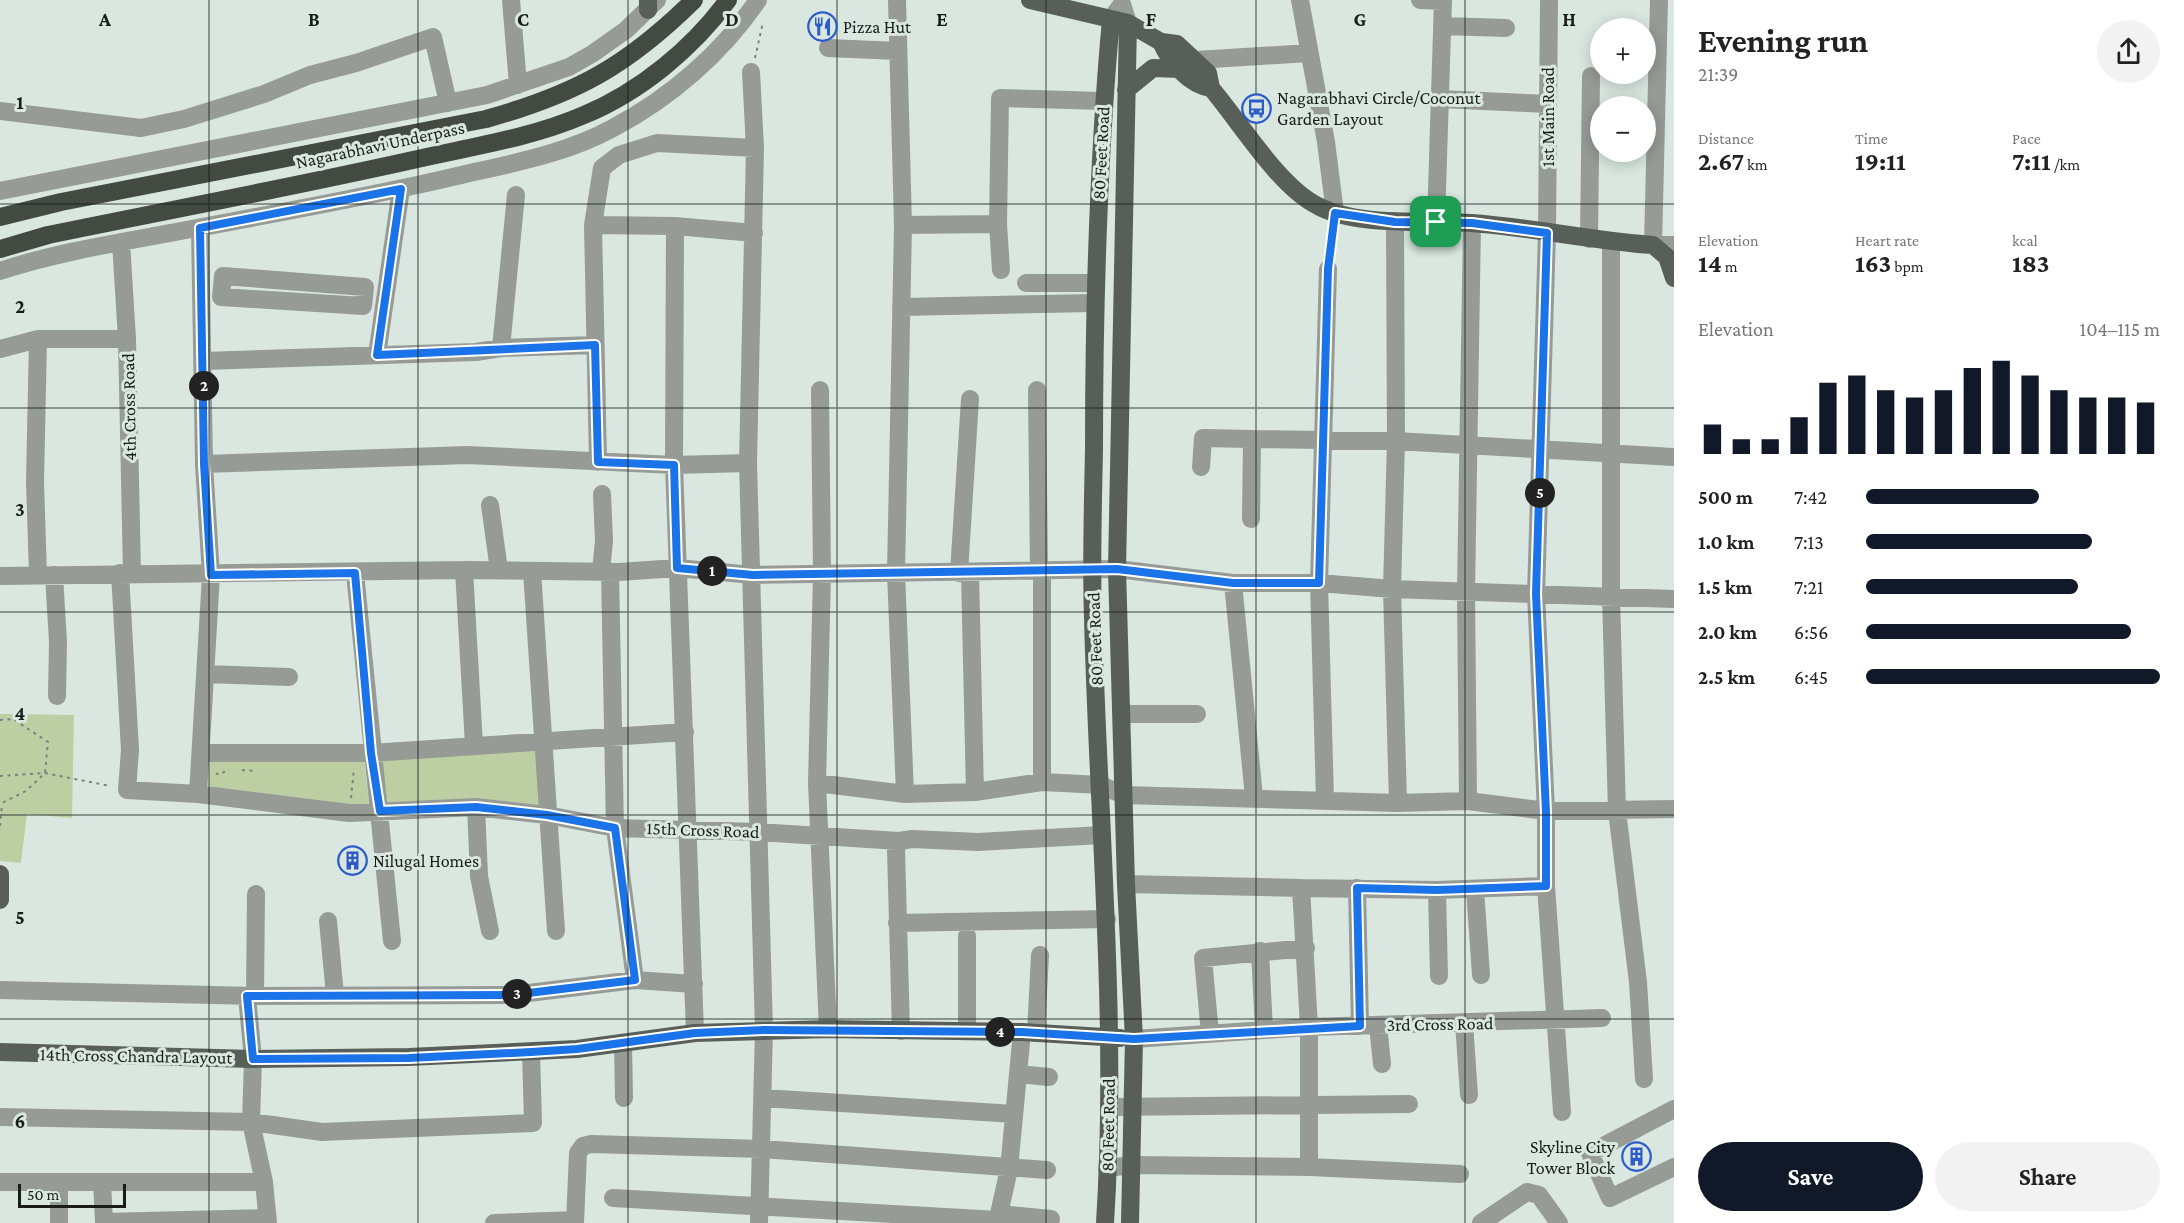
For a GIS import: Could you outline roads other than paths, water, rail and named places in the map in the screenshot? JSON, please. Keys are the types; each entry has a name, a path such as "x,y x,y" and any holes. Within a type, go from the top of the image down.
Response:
{"highway":[{"name":"Nagarabhavi Underpass","path":"0,217 61,202 486,119 516,111 578,88 610,69 642,48 694,0"},
{"name":"Nagarabhavi Underpass","path":"0,249 48,235 497,141 584,116 623,95 656,72 716,17 728,0"}],"main road":[{"path":"1039,1 1121,12 1161,42 1177,44 1188,64"},
{"name":"80 Feet Road","path":"1121,12 1126,90 1117,569 1126,884 1134,1039 1135,1106 1130,1223"},
{"name":"80 Feet Road","path":"1105,1223 1109,1037 1107,919 1093,570 1094,303 1104,101 1121,12"},
{"path":"1126,90 1153,68 1188,64 1208,73 1211,88 1282,177 1308,201 1335,213 1395,222 1472,223 1611,242 1653,245 1667,257 1674,278"},
{"path":"0,874 0,900"},
{"name":"14th Cross Chandra Layout","path":"0,1052 253,1059 409,1058 531,1052 695,1033 828,1029 1029,1032 1134,1039"}],"street":[{"path":"512,0 518,85"},
{"path":"0,271 121,242 401,189 514,163 577,143 612,129 643,111 687,78 738,29 758,0"},
{"path":"897,0 903,225 896,573 905,794"},
{"path":"1300,0 1326,142 1335,213"},
{"path":"1420,0 1443,1 1436,222"},
{"name":"1st Main Road","path":"1549,0 1547,233 1536,594 1546,812 1546,886 1562,1112"},
{"path":"1659,0 1653,245 1674,245"},
{"path":"0,191 448,103 518,85 570,67 592,54 651,3"},
{"path":"1442,26 1506,28"},
{"path":"0,111 141,128 218,108 310,75 356,63 433,37 448,103"},
{"path":"828,48 898,51"},
{"path":"1188,64 1309,53"},
{"path":"751,72 755,148 748,463 753,575 764,1030 759,1214"},
{"path":"1589,239 1591,84"},
{"path":"1001,270 998,224 1000,98 1104,101"},
{"path":"1440,99 1548,104"},
{"path":"598,462 593,225 602,168 619,155 657,143 755,148"},
{"path":"377,355 401,189"},
{"path":"501,348 516,195"},
{"path":"1395,222 1396,441 1392,589 1398,803"},
{"path":"1467,801 1466,592 1472,223"},
{"path":"903,225 998,224"},
{"path":"593,225 675,226 754,233"},
{"path":"675,226 674,465 695,1033"},
{"path":"198,794 211,575 204,464 200,228"},
{"name":"4th Cross Road","path":"121,242 127,339 126,573 130,750 128,790 198,794"},
{"path":"1611,242 1611,596 1617,811 1638,982 1644,1079"},
{"path":"1325,800 1319,583 1328,269"},
{"path":"223,276 365,287 364,297 363,306 222,297 223,276"},
{"path":"1026,283 1095,283"},
{"path":"364,297 385,301"},
{"path":"901,307 1094,303"},
{"path":"38,339 35,482 46,575 58,642 57,696"},
{"path":"0,349 38,339 127,339"},
{"path":"204,361 476,352 501,348 595,345"},
{"path":"820,390 822,574 817,783 828,1029"},
{"path":"1037,390 1042,782"},
{"path":"970,399 964,573 975,792"},
{"path":"1202,467 1203,438 1322,438 1674,457"},
{"path":"1251,519 1252,439"},
{"path":"204,464 468,455 674,465 748,463"},
{"path":"602,494 615,828 635,980"},
{"path":"490,505 499,570"},
{"path":"0,576 464,570 605,571 677,568 753,575 1117,569 1233,583 1319,583 1392,589 1674,599"},
{"path":"464,570 474,745"},
{"path":"532,570 556,931"},
{"path":"355,573 371,753 380,811 392,941"},
{"path":"1233,583 1254,798"},
{"path":"205,674 289,677"},
{"path":"1122,714 1197,714"},
{"path":"202,753 371,753 545,739 685,732"},
{"path":"817,783 905,794 975,792 1042,782 1101,785 1123,795 1398,803 1467,801 1546,812 1674,809"},
{"name":"15th Cross Road","path":"198,794 349,813 476,807 547,815 615,828 759,832 899,841 912,838 978,842 1102,835"},
{"path":"476,807 479,876 490,931"},
{"path":"899,841 896,850 901,1031"},
{"path":"1126,884 1437,890 1546,886"},
{"path":"1301,888 1309,1027 1309,1167"},
{"path":"1357,888 1369,1026 1382,1064"},
{"path":"1475,889 1480,975"},
{"path":"1437,890 1439,976"},
{"path":"102,1182 104,1222 267,1221 264,1182 251,1122 253,1059 251,996 256,894"},
{"path":"897,923 1107,919"},
{"path":"328,921 335,995"},
{"path":"967,936 967,1031"},
{"path":"1210,1034 1203,958 1306,948"},
{"path":"1260,951 1264,1030"},
{"path":"998,1219 1009,1169 1018,1074 1029,1032 1040,955"},
{"path":"0,990 251,996 512,995 635,980 694,984"},
{"name":"3rd Cross Road","path":"1134,1039 1309,1027 1602,1018"},
{"path":"1464,1023 1469,1095"},
{"path":"623,1043 624,1098"},
{"path":"0,1117 251,1122 322,1132 533,1123 531,1052"},
{"path":"1018,1074 1049,1077"},
{"path":"763,1098 1014,1114"},
{"path":"1109,1107 1309,1103 1409,1104"},
{"path":"1674,1109 1590,1153 1610,1198 1674,1167"},
{"path":"494,1223 575,1222 578,1153 583,1146 591,1144 762,1149 1047,1170"},
{"path":"1107,1168 1132,1166 1309,1167 1460,1174"},
{"path":"0,1182 264,1182"},
{"path":"59,1182 59,1223"},
{"path":"1481,1223 1527,1192 1539,1195 1559,1223"},
{"path":"613,1198 759,1214 1051,1219"}],"place":[{"name":"Pizza Hut","path":"822,27"},
{"name":"Nagarabhavi Circle/Coconut Garden Layout","path":"1256,108"},
{"name":"Nilugal Homes","path":"352,861"},
{"name":"Skyline City Tower Block","path":"1636,1157"}]}
